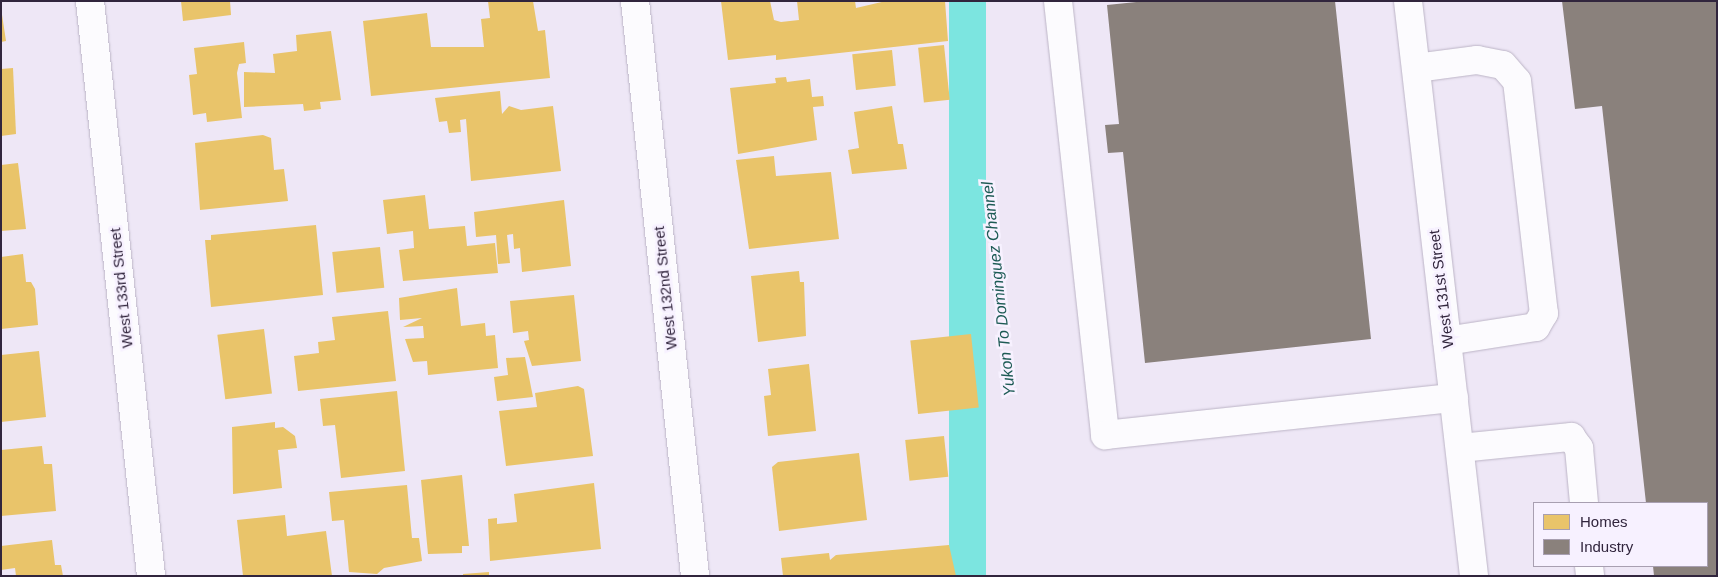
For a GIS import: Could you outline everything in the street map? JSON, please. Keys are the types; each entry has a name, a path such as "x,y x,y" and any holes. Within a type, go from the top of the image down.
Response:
{"street":[{"name":"West 133rd Street","path":"90,1 151,576"},
{"name":"West 132nd Street","path":"635,1 695,576"},
{"path":"1058,1 1105,435 1454,398"},
{"name":"West 131st Street","path":"1408,1 1474,576"},
{"path":"1416,68 1477,60 1503,65 1517,81 1544,313 1536,327 1447,341"},
{"path":"1460,448 1571,437 1580,448 1584,502"}],"water":[{"path":"949,1 986,1 986,576 949,576"}],"building: Homes":[{"path":"181,1 230,1 231,15 183,21"},
{"path":"488,1 533,1 538,31 545,30 550,78 371,96 363,21 427,13 431,47 484,47 481,19 490,18"},
{"path":"721,1 770,1 774,20 781,22 799,20 797,1 855,1 856,8 886,1 945,1 948,41 776,60 776,55 728,60"},
{"path":"1,8 6,41 1,42"},
{"path":"331,31 341,100 320,102 321,109 304,111 303,104 244,107 244,72 275,73 273,54 297,51 296,35"},
{"path":"244,42 246,63 239,64 237,73 242,118 207,122 206,113 193,115 189,75 197,74 194,48"},
{"path":"944,45 950,100 924,102 918,48"},
{"path":"892,50 896,86 856,90 852,54"},
{"path":"13,68 16,134 1,136 1,69"},
{"path":"786,77 787,82 810,79 812,97 823,96 824,106 813,107 817,140 738,154 730,88 776,83 775,78"},
{"path":"500,91 502,114 509,106 521,110 553,106 561,171 471,181 466,119 460,120 461,132 449,133 447,121 439,122 435,98"},
{"path":"892,106 898,144 903,144 907,169 852,174 848,150 859,148 854,112"},
{"path":"263,135 271,138 274,170 284,169 288,201 200,210 195,143"},
{"path":"774,156 776,176 831,172 839,239 749,249 736,160"},
{"path":"18,163 26,229 1,231 1,165"},
{"path":"425,195 429,229 465,226 467,246 495,243 498,273 403,281 399,250 414,248 413,231 387,234 383,200"},
{"path":"564,200 571,266 522,272 520,248 514,249 513,234 507,235 510,263 498,264 496,235 476,237 474,212"},
{"path":"316,225 323,295 211,307 205,240 211,240 211,235"},
{"path":"380,247 384,288 337,293 332,252"},
{"path":"23,254 26,282 31,282 35,289 38,325 1,329 1,257"},
{"path":"799,271 800,282 804,282 806,336 758,342 751,276"},
{"path":"457,288 461,326 485,323 486,336 495,335 498,368 428,375 427,361 413,362 405,339 424,338 423,326 403,327 422,318 400,320 399,298"},
{"path":"574,295 581,361 532,366 524,341 529,340 528,331 513,333 510,301"},
{"path":"388,311 396,381 298,391 294,356 319,353 318,342 335,340 332,317"},
{"path":"264,329 272,394 225,399 217,335"},
{"path":"971,334 979,408 918,414 910,340"},
{"path":"39,351 46,417 1,422 1,355"},
{"path":"525,357 533,397 497,401 494,377 508,375 506,358"},
{"path":"809,364 816,431 768,436 764,396 771,395 768,369"},
{"path":"578,386 584,389 593,456 506,466 499,411 537,407 535,393"},
{"path":"397,391 405,471 341,478 335,425 323,426 320,399"},
{"path":"275,422 275,428 283,427 295,436 297,448 278,450 282,488 233,494 232,427"},
{"path":"944,436 948,477 909,481 905,440"},
{"path":"42,446 44,464 52,464 56,511 1,516 1,450"},
{"path":"859,453 867,520 779,531 772,467 778,462"},
{"path":"462,475 469,546 462,546 462,553 428,554 421,480"},
{"path":"594,483 601,549 490,561 488,519 497,518 497,524 517,522 514,494"},
{"path":"407,485 412,538 419,538 422,561 384,568 377,574 349,572 344,520 332,521 329,492"},
{"path":"285,515 287,536 326,531 332,576 243,576 237,520"},
{"path":"52,540 55,565 61,565 63,576 16,576 15,568 1,570 1,546"},
{"path":"949,545 956,576 783,576 781,558 829,553 830,560 836,555"},
{"path":"489,572 489,576 463,576 463,574"}],"building: Industry":[{"path":"1146,1 1335,1 1371,339 1145,363 1123,152 1108,153 1105,125 1119,124 1107,5"},
{"path":"1562,1 1717,1 1717,576 1654,576 1653,567 1708,567 1708,502 1646,502 1602,106 1575,109"}],"water label":[{"name":"Yukon To Dominguez Channel","path":"999,289"}]}
